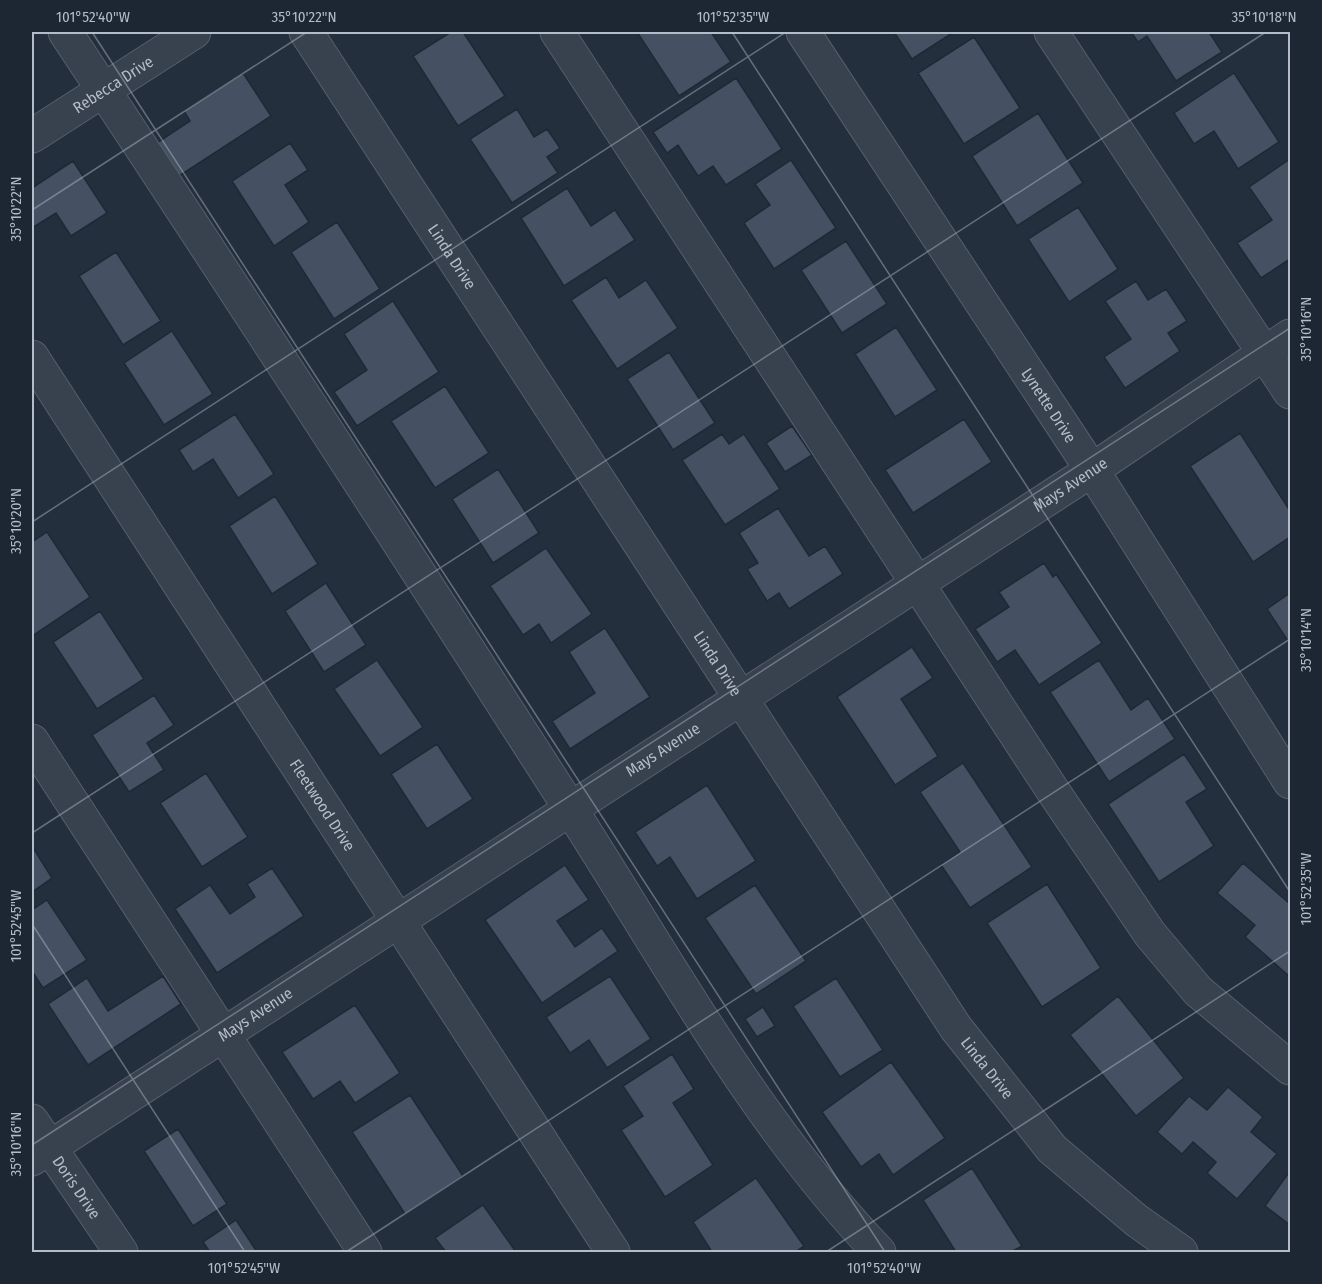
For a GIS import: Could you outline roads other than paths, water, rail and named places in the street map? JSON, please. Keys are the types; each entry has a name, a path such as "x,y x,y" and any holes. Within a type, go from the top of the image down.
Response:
{"street":[{"path":"65,32 570,807 741,1082 849,1221 879,1252"},
{"name":"Rebecca Drive","path":"32,136 194,32"},
{"name":"Linda Drive","path":"306,32 956,1028 1045,1140 1136,1220 1182,1252"},
{"path":"557,32 917,583 1150,934 1198,990 1290,1068"},
{"name":"Lynette Drive","path":"803,32 1092,470 1290,782"},
{"path":"1051,32 1290,392"},
{"name":"Mays Avenue","path":"37,1142 221,1034 1092,470 1290,336"},
{"name":"Fleetwood Drive","path":"32,357 613,1252"},
{"path":"32,741 364,1252"},
{"name":"Doris Drive","path":"37,1142 121,1252"}]}
